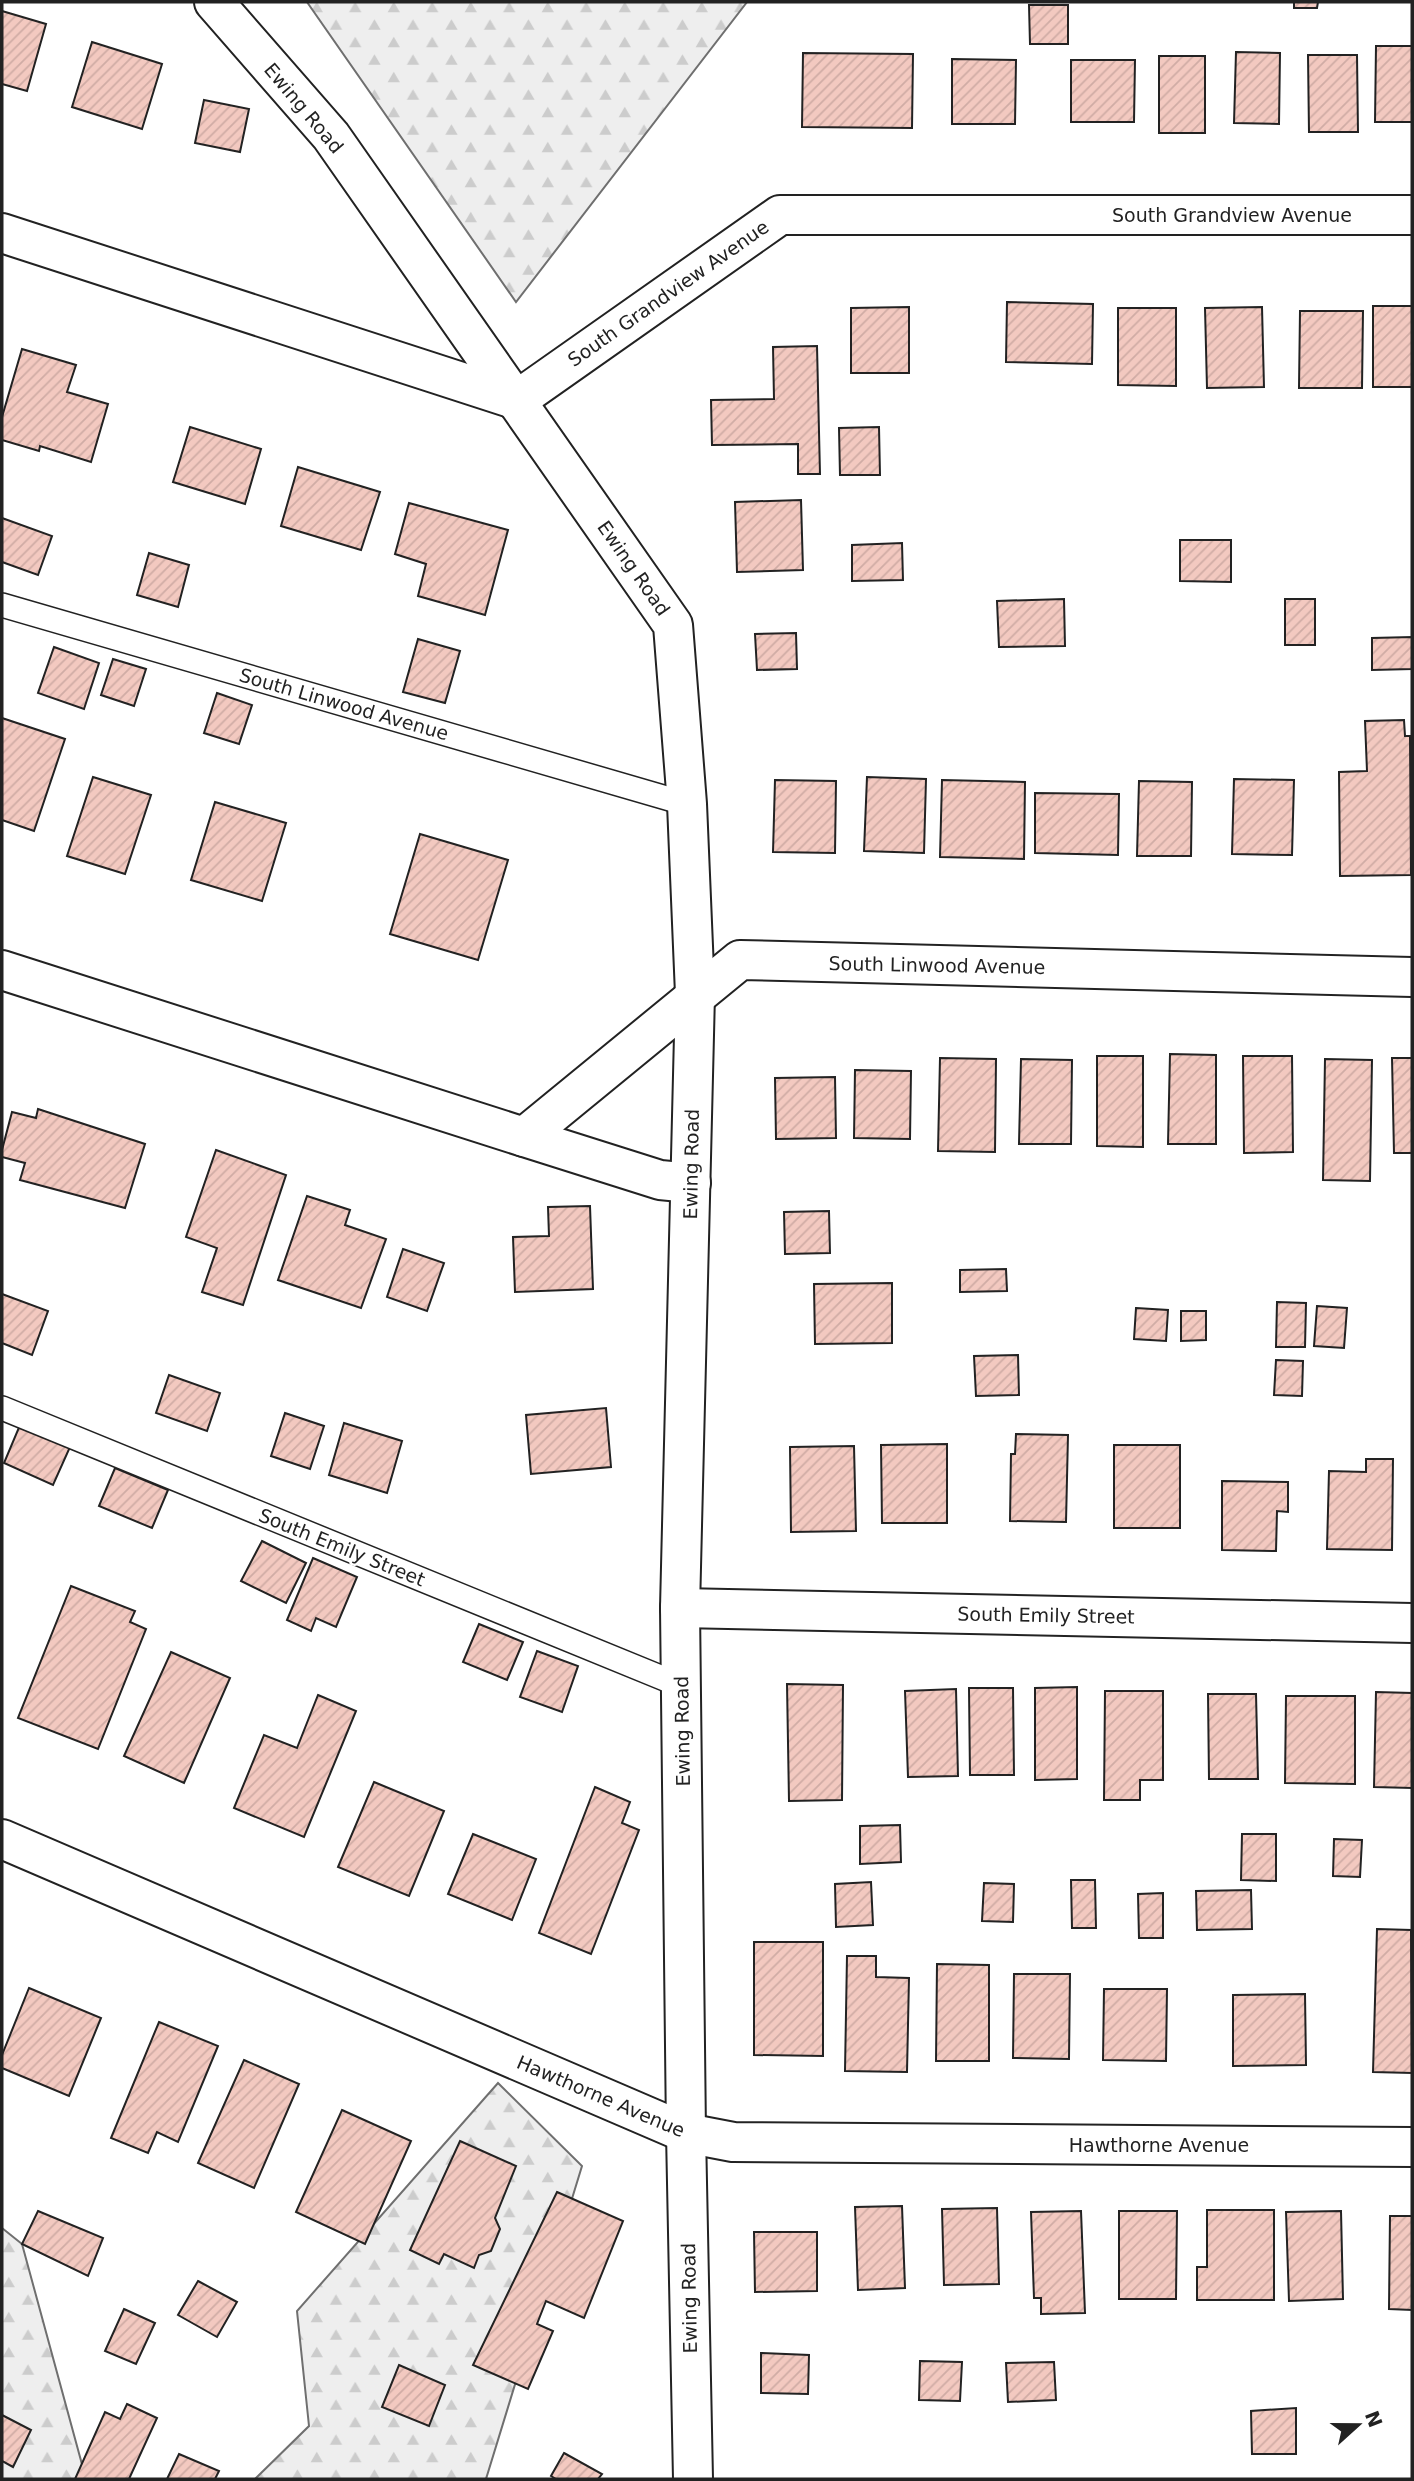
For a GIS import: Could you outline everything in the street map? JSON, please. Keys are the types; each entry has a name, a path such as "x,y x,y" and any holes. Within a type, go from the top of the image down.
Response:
{"street":[{"name":"Ewing Road","path":"214,2 331,136 673,625 687,803 695,994 680,1608 693,2479"},
{"name":"South Grandview Avenue","path":"517,400 780,215 1412,215"},
{"path":"2,233 517,400"},
{"name":"South Linwood Avenue","path":"524,1137 695,994 740,960 1412,977"},
{"path":"2,971 660,1180 691,1183"},
{"name":"South Emily Street","path":"680,1608 1412,1623"},
{"name":"Hawthorne Avenue","path":"2,1839 686,2133 733,2142 1412,2147"}],"lane":[{"name":"South Linwood Avenue","path":"2,605 687,803"},
{"name":"South Emily Street","path":"2,1408 682,1686"}],"green space":[{"path":"307,2 747,2 516,302"},
{"path":"498,2083 582,2166 486,2479 255,2479 309,2426 297,2311"},
{"path":"2,2228 22,2244 86,2479 2,2479"}],"building":[{"path":"1294,2 1318,2 1317,8 1294,8"},
{"path":"1029,5 1068,5 1068,44 1030,44"},
{"path":"2,11 46,24 27,91 2,84"},
{"path":"92,42 162,64 142,129 72,107"},
{"path":"1376,46 1412,46 1412,122 1375,122"},
{"path":"1236,52 1280,53 1279,124 1234,123"},
{"path":"803,53 913,54 912,128 802,127"},
{"path":"1308,55 1357,55 1358,132 1309,132"},
{"path":"1159,56 1205,56 1205,133 1159,133"},
{"path":"952,59 1016,60 1015,124 952,124"},
{"path":"1071,60 1135,60 1134,122 1071,122"},
{"path":"204,100 249,109 240,152 195,143"},
{"path":"1007,302 1093,304 1092,364 1006,362"},
{"path":"1373,306 1412,306 1412,387 1373,387"},
{"path":"909,307 909,373 851,373 851,308"},
{"path":"1262,307 1264,387 1207,388 1205,308"},
{"path":"1118,308 1176,308 1176,386 1118,385"},
{"path":"1300,311 1363,311 1362,388 1299,388"},
{"path":"817,346 820,474 798,474 798,444 712,445 711,400 774,399 773,347"},
{"path":"22,349 76,365 67,392 108,404 91,462 40,446 39,451 2,440 2,417"},
{"path":"190,427 261,449 245,504 173,482"},
{"path":"879,427 880,475 840,475 839,428"},
{"path":"298,467 380,492 361,550 281,526"},
{"path":"801,500 803,570 737,572 735,502"},
{"path":"409,503 508,530 485,615 418,596 426,564 395,554"},
{"path":"2,518 52,536 38,575 2,562"},
{"path":"1180,540 1231,540 1231,582 1180,581"},
{"path":"902,543 903,580 852,581 852,545"},
{"path":"149,553 189,565 178,607 137,595"},
{"path":"1064,599 1065,646 999,647 997,601"},
{"path":"1285,599 1315,599 1315,645 1285,645"},
{"path":"796,633 797,669 757,670 755,634"},
{"path":"1412,637 1412,669 1372,670 1372,638"},
{"path":"418,639 460,651 445,703 403,692"},
{"path":"54,647 99,663 84,709 38,693"},
{"path":"113,659 146,669 134,706 101,695"},
{"path":"217,693 252,705 239,744 204,733"},
{"path":"2,718 65,739 34,831 2,820"},
{"path":"1404,720 1405,736 1410,736 1411,875 1340,876 1339,772 1367,771 1365,721"},
{"path":"93,777 151,795 125,874 67,856"},
{"path":"867,777 926,779 924,853 864,851"},
{"path":"1234,779 1294,780 1292,855 1232,854"},
{"path":"775,780 836,781 835,853 773,852"},
{"path":"942,780 1025,782 1024,859 940,857"},
{"path":"1139,781 1192,782 1191,856 1137,856"},
{"path":"1035,793 1119,794 1118,855 1035,853"},
{"path":"215,802 286,823 262,901 191,880"},
{"path":"420,834 508,860 478,960 390,934"},
{"path":"1170,1054 1216,1055 1216,1144 1168,1144"},
{"path":"1097,1056 1143,1056 1143,1147 1097,1146"},
{"path":"1243,1056 1292,1056 1293,1152 1244,1153"},
{"path":"940,1058 996,1059 995,1152 938,1151"},
{"path":"1392,1058 1412,1058 1412,1153 1394,1153"},
{"path":"1021,1059 1072,1060 1071,1144 1019,1144"},
{"path":"1325,1059 1372,1060 1370,1181 1323,1180"},
{"path":"855,1070 911,1071 910,1139 854,1138"},
{"path":"835,1077 836,1138 776,1139 775,1078"},
{"path":"38,1109 145,1144 125,1208 20,1180 25,1163 2,1157 2,1150 12,1112 36,1118"},
{"path":"216,1150 286,1175 243,1305 202,1292 217,1248 186,1237"},
{"path":"307,1196 350,1210 345,1225 386,1239 361,1308 278,1280"},
{"path":"590,1206 593,1289 515,1292 513,1237 549,1236 548,1207"},
{"path":"829,1211 830,1253 785,1254 784,1212"},
{"path":"403,1249 444,1263 427,1311 387,1297"},
{"path":"1006,1269 1007,1291 960,1292 960,1270"},
{"path":"892,1283 892,1343 815,1344 814,1284"},
{"path":"2,1294 48,1311 32,1355 2,1343"},
{"path":"1277,1302 1306,1303 1305,1347 1276,1347"},
{"path":"1317,1306 1347,1308 1344,1348 1314,1346"},
{"path":"1136,1308 1168,1310 1166,1341 1134,1339"},
{"path":"1181,1311 1206,1311 1206,1340 1181,1341"},
{"path":"1018,1355 1019,1395 976,1396 974,1356"},
{"path":"1276,1360 1303,1361 1302,1396 1274,1395"},
{"path":"169,1375 220,1393 207,1431 156,1413"},
{"path":"606,1408 611,1467 531,1474 526,1415"},
{"path":"285,1413 324,1426 310,1469 271,1456"},
{"path":"344,1423 402,1441 387,1493 329,1475"},
{"path":"20,1425 70,1447 53,1485 4,1463"},
{"path":"1016,1434 1068,1435 1066,1522 1010,1521 1011,1454 1015,1454"},
{"path":"947,1444 947,1523 882,1523 881,1445"},
{"path":"1114,1445 1180,1445 1180,1528 1114,1528"},
{"path":"854,1446 856,1531 791,1532 790,1447"},
{"path":"1366,1459 1393,1459 1392,1550 1327,1549 1329,1471 1366,1472"},
{"path":"115,1468 168,1490 152,1528 99,1506"},
{"path":"1222,1481 1288,1482 1288,1512 1277,1511 1276,1551 1222,1550"},
{"path":"262,1541 306,1563 286,1603 241,1581"},
{"path":"313,1558 357,1577 336,1627 316,1618 311,1631 287,1620"},
{"path":"71,1586 135,1611 130,1622 146,1629 98,1749 18,1718"},
{"path":"479,1624 523,1642 507,1680 463,1662"},
{"path":"537,1651 578,1666 562,1712 520,1697"},
{"path":"171,1652 230,1678 184,1783 124,1756"},
{"path":"787,1684 843,1685 842,1800 789,1801"},
{"path":"1077,1687 1077,1779 1035,1780 1035,1688"},
{"path":"969,1688 1013,1688 1014,1775 970,1775"},
{"path":"956,1689 958,1776 908,1777 905,1691"},
{"path":"1105,1691 1163,1691 1163,1780 1140,1780 1140,1800 1104,1800"},
{"path":"1376,1692 1412,1693 1412,1788 1374,1787"},
{"path":"1208,1694 1256,1694 1258,1779 1209,1779"},
{"path":"318,1695 356,1711 304,1837 234,1808 264,1735 297,1748"},
{"path":"1286,1696 1355,1696 1355,1784 1285,1783"},
{"path":"374,1782 444,1811 409,1896 338,1867"},
{"path":"595,1787 630,1802 622,1823 639,1830 591,1954 539,1933"},
{"path":"900,1825 901,1862 860,1864 860,1826"},
{"path":"473,1834 536,1859 512,1920 448,1894"},
{"path":"1242,1834 1276,1834 1276,1881 1241,1880"},
{"path":"1334,1839 1362,1840 1360,1877 1333,1876"},
{"path":"1071,1880 1095,1880 1096,1928 1072,1928"},
{"path":"871,1882 873,1925 836,1927 835,1884"},
{"path":"984,1883 1014,1884 1013,1922 982,1921"},
{"path":"1251,1890 1252,1929 1197,1930 1196,1891"},
{"path":"1163,1893 1163,1938 1139,1938 1138,1894"},
{"path":"1377,1929 1411,1930 1412,2073 1373,2072"},
{"path":"754,1942 823,1942 823,2056 754,2055"},
{"path":"847,1956 876,1956 876,1977 909,1978 907,2072 845,2071"},
{"path":"937,1964 989,1965 989,2061 936,2061"},
{"path":"1014,1974 1070,1974 1069,2059 1013,2058"},
{"path":"29,1988 101,2018 69,2096 2,2068 2,2055"},
{"path":"1104,1989 1167,1989 1166,2061 1103,2060"},
{"path":"1305,1994 1306,2065 1233,2066 1233,1995"},
{"path":"159,2022 218,2046 178,2142 157,2132 148,2153 111,2138"},
{"path":"244,2060 299,2084 254,2188 198,2163"},
{"path":"342,2110 411,2141 365,2244 296,2212"},
{"path":"460,2141 516,2166 495,2218 500,2229 491,2251 479,2255 474,2268 444,2254 439,2264 410,2250"},
{"path":"557,2192 623,2221 584,2318 546,2301 537,2324 553,2331 528,2389 473,2365"},
{"path":"902,2206 905,2288 858,2290 855,2207"},
{"path":"997,2208 999,2284 944,2285 942,2209"},
{"path":"1207,2210 1274,2210 1274,2300 1197,2300 1197,2267 1207,2267"},
{"path":"38,2211 103,2238 88,2276 22,2244"},
{"path":"1081,2211 1085,2313 1041,2314 1041,2298 1034,2298 1031,2212"},
{"path":"1119,2211 1177,2211 1176,2299 1119,2299"},
{"path":"1341,2211 1343,2299 1289,2301 1286,2212"},
{"path":"1390,2216 1412,2216 1412,2310 1389,2309"},
{"path":"754,2232 817,2232 817,2291 755,2292"},
{"path":"198,2281 237,2302 217,2337 178,2315"},
{"path":"124,2309 155,2323 136,2364 105,2351"},
{"path":"761,2353 809,2355 808,2394 761,2393"},
{"path":"920,2361 962,2362 960,2401 919,2400"},
{"path":"1054,2362 1056,2400 1008,2402 1006,2363"},
{"path":"399,2365 445,2385 429,2426 382,2407"},
{"path":"127,2404 157,2418 129,2479 75,2479 105,2412 120,2419"},
{"path":"1296,2408 1296,2454 1252,2454 1251,2411"},
{"path":"2,2415 31,2430 13,2467 2,2461"},
{"path":"564,2453 602,2474 598,2479 556,2479 551,2476"},
{"path":"179,2454 219,2471 215,2479 167,2479"}]}
